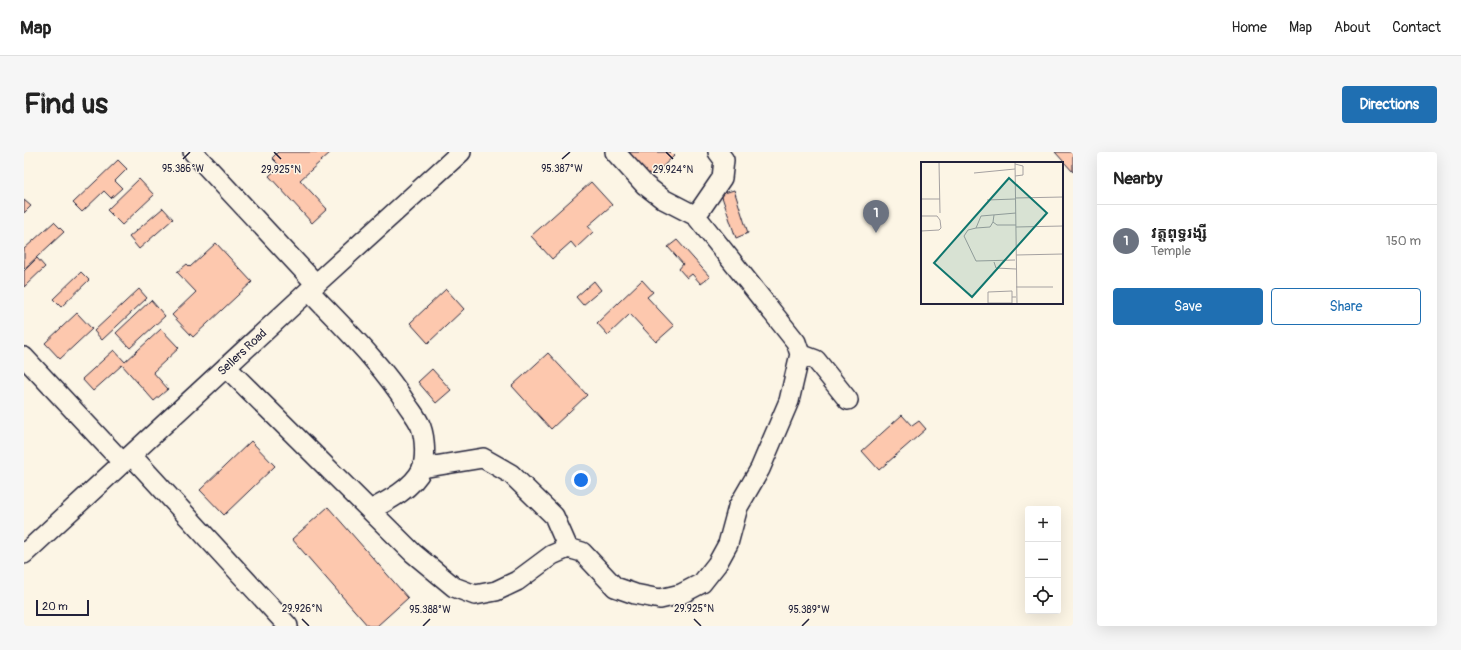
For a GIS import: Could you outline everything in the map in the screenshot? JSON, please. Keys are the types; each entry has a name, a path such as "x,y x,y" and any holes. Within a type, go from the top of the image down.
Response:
{"street":[{"path":"193,152 312,287 348,332 398,389 421,426 425,447 422,468 412,482 394,498 370,510"},
{"name":"Sellers Road","path":"24,554 312,287 461,152"},
{"path":"226,367 414,553 454,587 475,596 496,591 517,581 552,555 568,548 582,552 615,587 635,594 660,599 681,594 702,583 717,564 728,544 738,506 760,469 789,401 800,354 796,342 696,216 663,199 645,184 615,152"},
{"path":"696,216 722,178 724,160 718,152"},
{"path":"800,354 816,360 848,400"},
{"path":"24,357 127,459 288,626"},
{"path":"422,468 483,458 511,474 554,516 568,548"}],"building":[{"path":"278,152 331,152 300,180 327,209 312,223 269,176 280,166 272,158"},
{"path":"626,152 670,152 674,156 649,179"},
{"path":"1055,152 1073,152 1073,172"},
{"path":"118,160 127,169 115,181 122,188 111,198 104,191 82,212 73,203"},
{"path":"139,179 154,195 122,225 107,210"},
{"path":"591,182 612,205 588,226 593,232 576,248 571,242 552,259 531,236"},
{"path":"734,190 748,233 736,238 721,194"},
{"path":"24,200 31,206 24,213"},
{"path":"163,208 173,219 139,249 129,237"},
{"path":"54,222 64,232 24,269 24,249"},
{"path":"677,240 710,277 701,284 692,274 687,278 679,269 683,264 668,247"},
{"path":"216,243 252,282 193,337 172,315 196,292 177,272 187,264 190,267"},
{"path":"37,258 45,267 24,287 24,271"},
{"path":"81,272 89,280 61,307 53,299"},
{"path":"642,280 653,292 647,297 674,326 656,342 630,314 608,335 597,323"},
{"path":"594,281 601,290 583,305 576,297"},
{"path":"139,289 147,298 102,340 94,331"},
{"path":"446,289 464,309 428,343 410,323"},
{"path":"151,300 165,316 130,348 116,333"},
{"path":"77,313 92,329 60,359 45,343"},
{"path":"161,329 179,348 153,372 168,389 154,401 122,365 93,391 82,379 114,350 125,362"},
{"path":"548,353 587,395 551,429 512,386"},
{"path":"432,369 451,390 436,403 418,382"},
{"path":"902,415 912,426 919,421 926,429 879,470 862,451"},
{"path":"251,441 275,466 224,515 200,490"},
{"path":"328,507 408,598 377,626 368,626 292,539"}],"place":[{"name":"វត្តពុទ្ធរង្សី","path":"876,233"}]}
